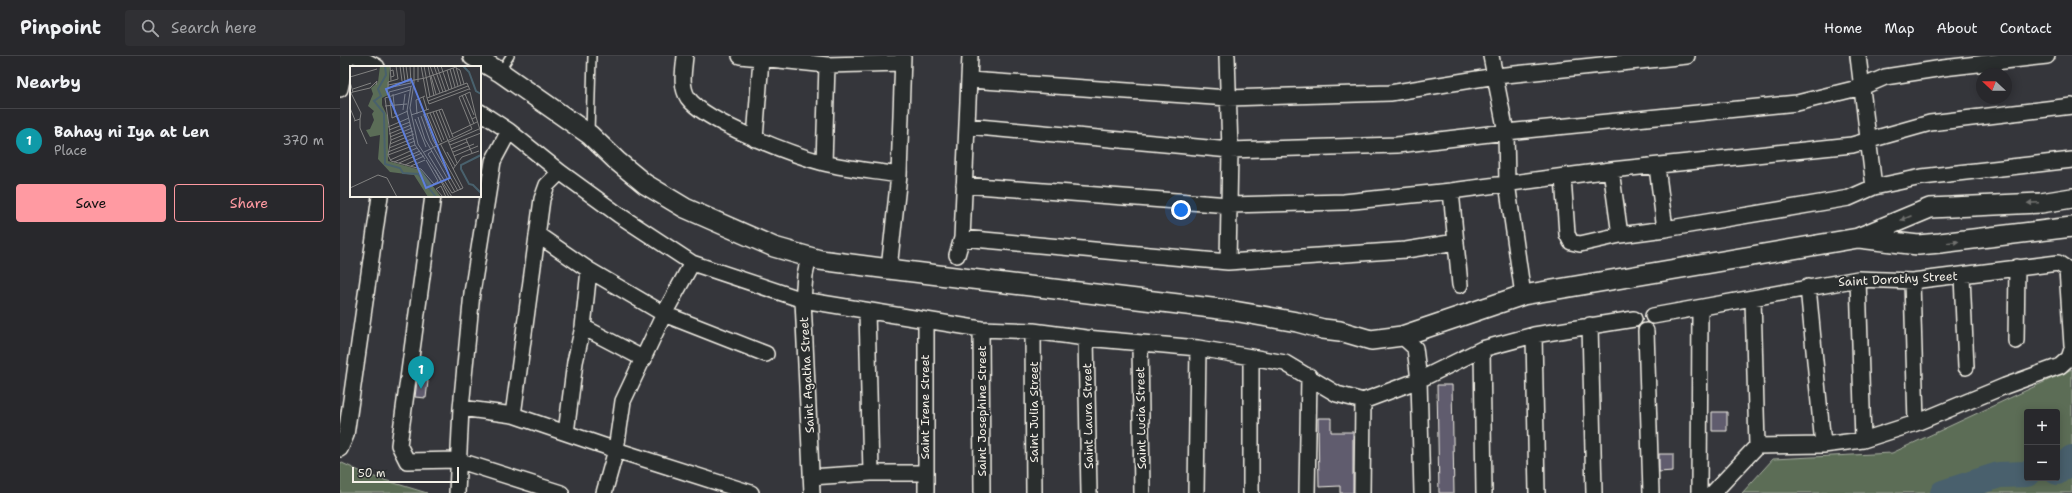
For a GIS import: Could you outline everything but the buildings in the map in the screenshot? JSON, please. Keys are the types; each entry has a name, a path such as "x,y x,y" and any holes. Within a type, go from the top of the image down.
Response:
{"street":[{"path":"340,89 347,56"},
{"path":"357,56 375,66"},
{"path":"474,56 505,64 590,135 617,162 645,184 685,208 774,247 809,257 889,269 1228,310 1297,322 1323,329 1340,330 1371,340 1402,336 1522,295 1858,238 1930,208 2041,203 2072,198"},
{"path":"685,56 683,85 688,97 704,113 755,139 824,163 899,175"},
{"path":"740,56 828,65 903,59 899,175 889,269"},
{"path":"957,254 962,238 970,56"},
{"path":"1227,56 1230,150 1228,262"},
{"path":"1491,56 1506,132 1507,183 1522,295"},
{"path":"970,80 1228,98 1390,93 1496,76 1687,56"},
{"path":"1858,56 1874,187"},
{"path":"967,126 1230,150 1397,145 1506,132 1797,103 1862,87 1885,77 2048,56"},
{"path":"755,139 761,58"},
{"path":"824,163 828,65"},
{"path":"964,185 1229,205 1344,202 1563,178 1611,170 1657,167 1852,145 1868,139 1930,123 2072,106"},
{"path":"481,113 509,131 560,172 692,262 803,300 981,328 1033,331 1086,338 1198,348 1285,363 1337,394 1363,401 1419,380 1482,349 1534,335 1590,325 1634,320"},
{"path":"457,493 461,408 472,292 493,160 509,131"},
{"path":"1563,178 1567,234 1571,242 1580,244 1620,235 1665,229 1848,198 1874,187 1922,177 2072,160"},
{"path":"1657,167 1665,229"},
{"path":"1611,170 1620,235"},
{"path":"513,415 542,199 547,185 560,172"},
{"path":"1451,191 1460,285"},
{"path":"340,449 346,435 380,197"},
{"path":"434,197 399,445 407,462 458,460 561,493"},
{"path":"1858,238 1918,245 2072,227"},
{"path":"538,235 589,270 664,314 766,354"},
{"path":"962,238 1228,262 1406,250 1456,242"},
{"name":"Saint Agatha Street","path":"809,257 805,276 803,300 812,493"},
{"path":"604,493 616,450 623,401 664,314 692,262"},
{"name":"Saint Dorothy Street","path":"1653,316 1700,309 1808,287 1858,279 1912,281 2058,263 2067,269 2072,346"},
{"path":"2016,341 2017,267"},
{"path":"566,433 575,362 583,327 589,270"},
{"path":"1962,276 1966,367"},
{"path":"1858,279 1863,440"},
{"path":"1912,281 1916,423"},
{"path":"1808,287 1823,445"},
{"path":"1714,493 1757,446 1753,299"},
{"path":"1699,493 1700,309"},
{"path":"868,311 871,473"},
{"path":"1642,311 1649,312 1653,316 1654,322 1652,328 1646,331 1640,330 1635,326 1634,320 1637,314 1642,311"},
{"name":"Saint Irene Street","path":"926,320 926,493"},
{"path":"1590,325 1594,493"},
{"path":"583,327 644,359"},
{"name":"Saint Josephine Street","path":"981,328 982,493"},
{"name":"Saint Julia Street","path":"1033,331 1034,493"},
{"path":"1646,331 1651,493"},
{"path":"1534,335 1537,493"},
{"path":"1402,336 1415,348 1419,380 1422,493"},
{"name":"Saint Laura Street","path":"1086,338 1089,493"},
{"name":"Saint Lucia Street","path":"1140,343 1142,493"},
{"path":"1196,493 1198,348"},
{"path":"1482,349 1484,493"},
{"path":"1757,446 1823,445 1863,440 1916,423 2004,386 2060,366 2069,358 2072,349"},
{"path":"1250,357 1252,493"},
{"path":"1307,493 1308,376"},
{"path":"1362,493 1363,401"},
{"path":"461,408 513,415 751,493"},
{"path":"811,478 871,473 925,473"}],"lane":[{"path":"590,135 592,56"}],"green space":[{"path":"2072,369 2072,493 1742,493 1773,459 1892,453"},
{"path":"340,462 368,475 427,493 340,493"}],"waterway":[{"path":"2060,469 2072,458"},
{"path":"1943,493 1999,475 2024,474"}],"place":[{"name":"Bahay ni Iya at Len","path":"421,389"}]}
